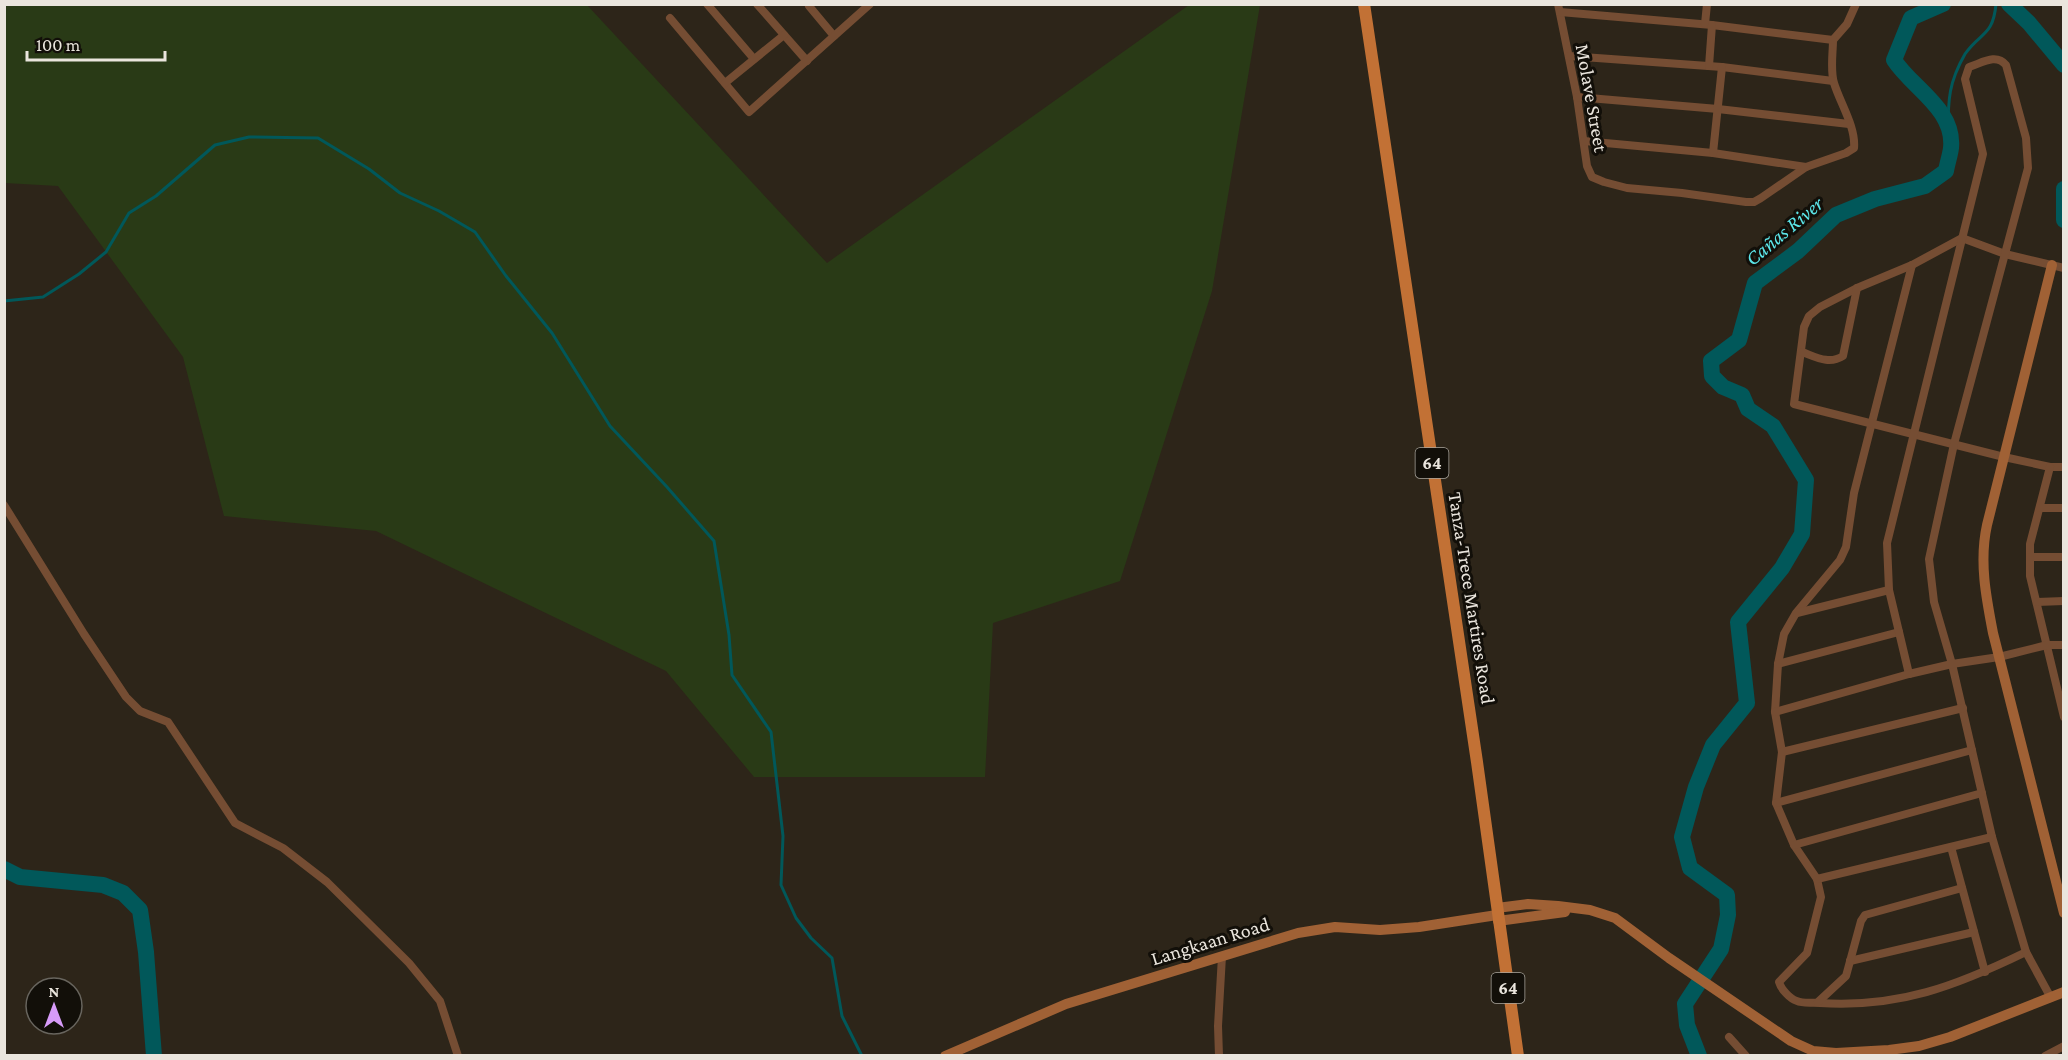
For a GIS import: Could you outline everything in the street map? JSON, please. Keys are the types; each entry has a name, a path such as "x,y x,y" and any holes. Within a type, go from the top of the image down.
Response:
{"main road":[{"name":"Tanza-Trece Martires Road","path":"1364,4 1518,1056"}],"street":[{"path":"707,4 754,59"},
{"path":"757,4 807,62"},
{"path":"811,4 809,6 834,36"},
{"path":"670,18 749,112 870,4"},
{"path":"1707,4 1709,66"},
{"path":"1584,141 1713,153 1806,166 1846,153 1854,148 1854,141 1833,81 1833,40 1847,24 1856,4"},
{"path":"1559,8 1833,40"},
{"name":"Molave Street","path":"1559,8 1589,172 1598,180 1627,188 1754,202 1806,166"},
{"path":"725,83 784,35"},
{"path":"1569,56 1722,67 1833,81"},
{"path":"1910,674 1889,590 1887,543 1983,154 1965,79 1969,68 1996,57 2002,59 2006,65 2026,138 2028,168 1954,444 1929,559 1934,602 1963,708 1992,837 2026,952 2050,998"},
{"path":"1713,153 1722,67"},
{"path":"1577,97 1718,109 1849,124"},
{"path":"2064,268 2005,254 1962,238 1912,265 1857,288 1820,307 1809,316 1804,327 1794,404 2004,457 2050,467 2064,467"},
{"path":"1912,265 1870,425 1854,493 1845,547 1840,561 1796,613 1784,634 1778,664 1775,712 1782,752 1776,803 1794,845 1817,879 1821,897 1807,953 1779,982 1780,987 1796,1001 1845,1004 1899,1000 1944,988 1985,972 2026,952"},
{"path":"2052,265 1983,543 1986,595 1999,657 2064,913"},
{"path":"1802,352 1828,361 1843,356 1857,288"},
{"path":"2050,467 2030,544 2030,576 2046,645 2060,686 2064,717"},
{"path":"4,505 126,697 140,711 168,722 235,823 283,848 327,882 409,963 440,1001 458,1056"},
{"path":"2040,508 2064,508"},
{"path":"2030,557 2064,557"},
{"path":"1796,613 1889,590"},
{"path":"2037,602 2064,601"},
{"path":"1778,664 1899,632"},
{"path":"1775,712 1952,664 1999,657 2046,645 2064,645"},
{"path":"1782,752 1963,708"},
{"path":"1776,803 1972,750"},
{"path":"1794,845 1982,793"},
{"path":"1817,879 1992,837"},
{"path":"1951,846 1985,972"},
{"path":"1818,1002 1846,976 1864,915 1962,888"},
{"path":"1497,915 1516,906 1527,904 1590,910 1615,918 1669,958 1791,1041 1813,1051 1836,1053 1919,1046 1950,1037 2064,992"},
{"path":"1516,906 1518,918"},
{"path":"1497,915 1518,918 1566,912 1571,909"},
{"name":"Langkaan Road","path":"945,1056 1066,1004 1298,933 1335,927 1380,930 1419,927 1497,915"},
{"path":"1850,961 1974,932"},
{"path":"1219,1056 1218,1026 1222,956"},
{"path":"1728,1037 1746,1056"},
{"path":"2045,1056 2064,1046"}],"green space":[{"path":"4,5 587,5 827,263 1189,5 1260,5 1212,291 1120,581 993,623 985,777 754,777 666,671 376,531 224,516 183,357 58,186 5,183"}],"waterway":[{"name":"Cañas River","path":"1699,1056 1687,1025 1685,1004 1721,949 1728,915 1727,895 1690,868 1682,837 1696,787 1713,745 1747,703 1738,622 1782,568 1802,534 1806,480 1773,426 1748,409 1742,395 1723,387 1712,376 1711,361 1739,340 1755,283 1798,251 1836,215 1875,199 1925,186 1946,171 1951,148 1946,122 1931,100 1894,60 1911,18 1943,4"},
{"path":"1948,131 1949,100 1956,73 1965,54 1989,29 1996,4"},
{"path":"2009,4 2029,23 2064,65"},
{"path":"4,301 43,297 79,274 106,252 129,213 156,196 215,145 249,137 318,138 369,169 400,193 439,211 475,232 506,276 552,333 610,426 714,541 729,635 732,675 771,732 783,836 781,885 796,918 811,938 832,958 842,1016 862,1056"},
{"path":"2064,189 2064,220"},
{"path":"4,869 20,877 103,885 123,893 140,910 146,952 154,1056"}]}
